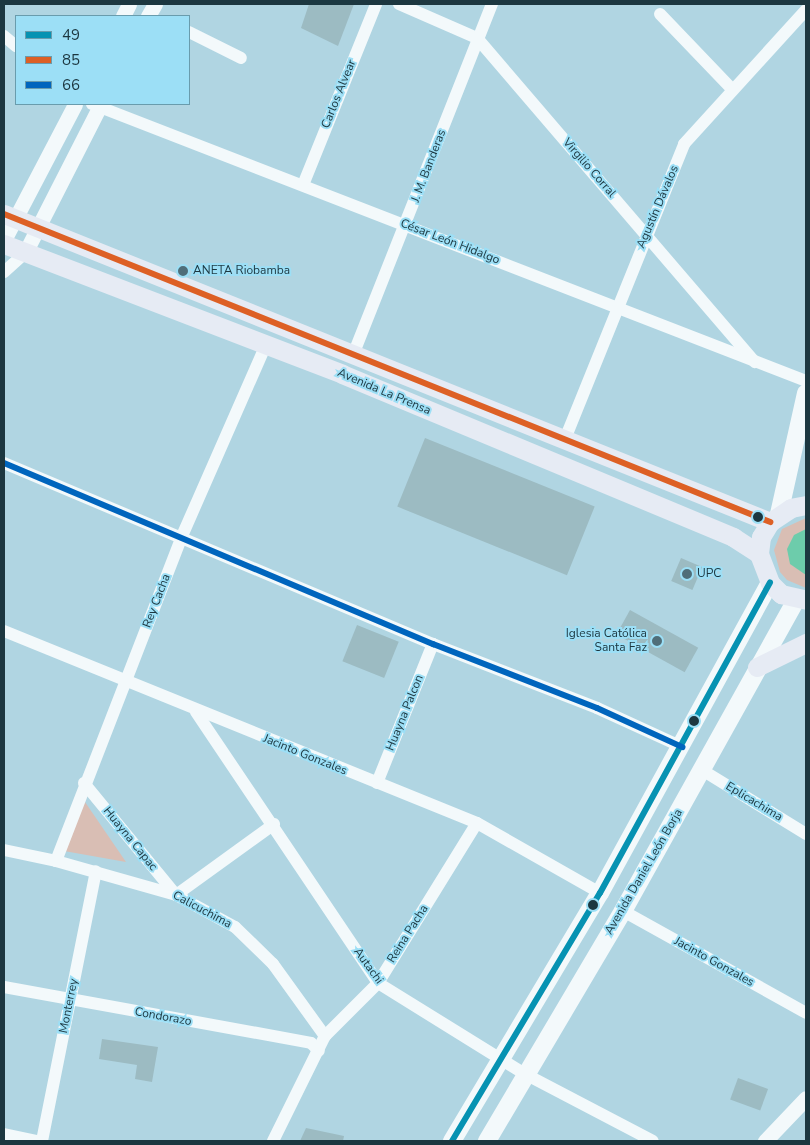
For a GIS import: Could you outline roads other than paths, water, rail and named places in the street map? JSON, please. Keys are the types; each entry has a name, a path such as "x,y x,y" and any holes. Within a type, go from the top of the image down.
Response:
{"main road":[{"name":"Avenida La Prensa","path":"9,216 565,439 774,518"},
{"name":"Avenida La Prensa","path":"4,242 25,253 266,345 733,538 759,554"},
{"path":"801,600 770,583 759,554 762,537 774,518 806,393"},
{"path":"774,518 806,505"},
{"path":"452,1141 500,1056 600,893 682,747 770,583"},
{"name":"Avenida Daniel León Borja","path":"487,1141 622,911 702,770 757,667 801,600"},
{"path":"757,667 806,643"}],"street":[{"name":"Carlos Alvear","path":"303,185 376,4"},
{"name":"Virgilio Corral","path":"399,4 478,38 756,364"},
{"name":"J. M. Banderas","path":"353,355 492,4"},
{"name":"Agustín Dávalos","path":"565,439 646,234 684,144 806,10"},
{"path":"660,14 732,90"},
{"path":"190,32 242,58"},
{"path":"4,36 15,45"},
{"path":"4,242 9,216 74,105"},
{"name":"César León Hidalgo","path":"98,105 618,306 756,364 806,381"},
{"path":"4,272 25,253 98,105"},
{"name":"Rey Cacha","path":"56,860 84,783 127,680 182,536 266,345"},
{"path":"4,463 182,536 433,644 597,708 682,747"},
{"name":"Jacinto Gonzales","path":"4,631 127,680 196,712 476,823 600,893"},
{"name":"Huayna Palcon","path":"377,783 433,644"},
{"name":"Autachi","path":"196,712 274,824 378,983 500,1056 525,1074 653,1141"},
{"name":"Eplicachima","path":"702,770 806,834"},
{"name":"Huayna Capac","path":"84,783 176,895"},
{"name":"Reina Pacha","path":"273,1141 325,1036 378,983 476,823"},
{"path":"176,895 274,824"},
{"name":"Calicuchima","path":"4,850 56,860 176,895 235,927 273,964 325,1036"},
{"name":"Monterrey","path":"40,1141 96,871"},
{"name":"Jacinto Gonzales","path":"622,911 806,1013"},
{"name":"Condorazo","path":"4,987 70,1001 310,1043 319,1051"},
{"path":"765,1141 806,1098"},
{"path":"4,1134 40,1141"}],"place":[{"name":"ANETA Riobamba","path":"183,271"},
{"name":"UPC","path":"687,574"},
{"name":"Iglesia Católica Santa Faz","path":"657,641"}]}
